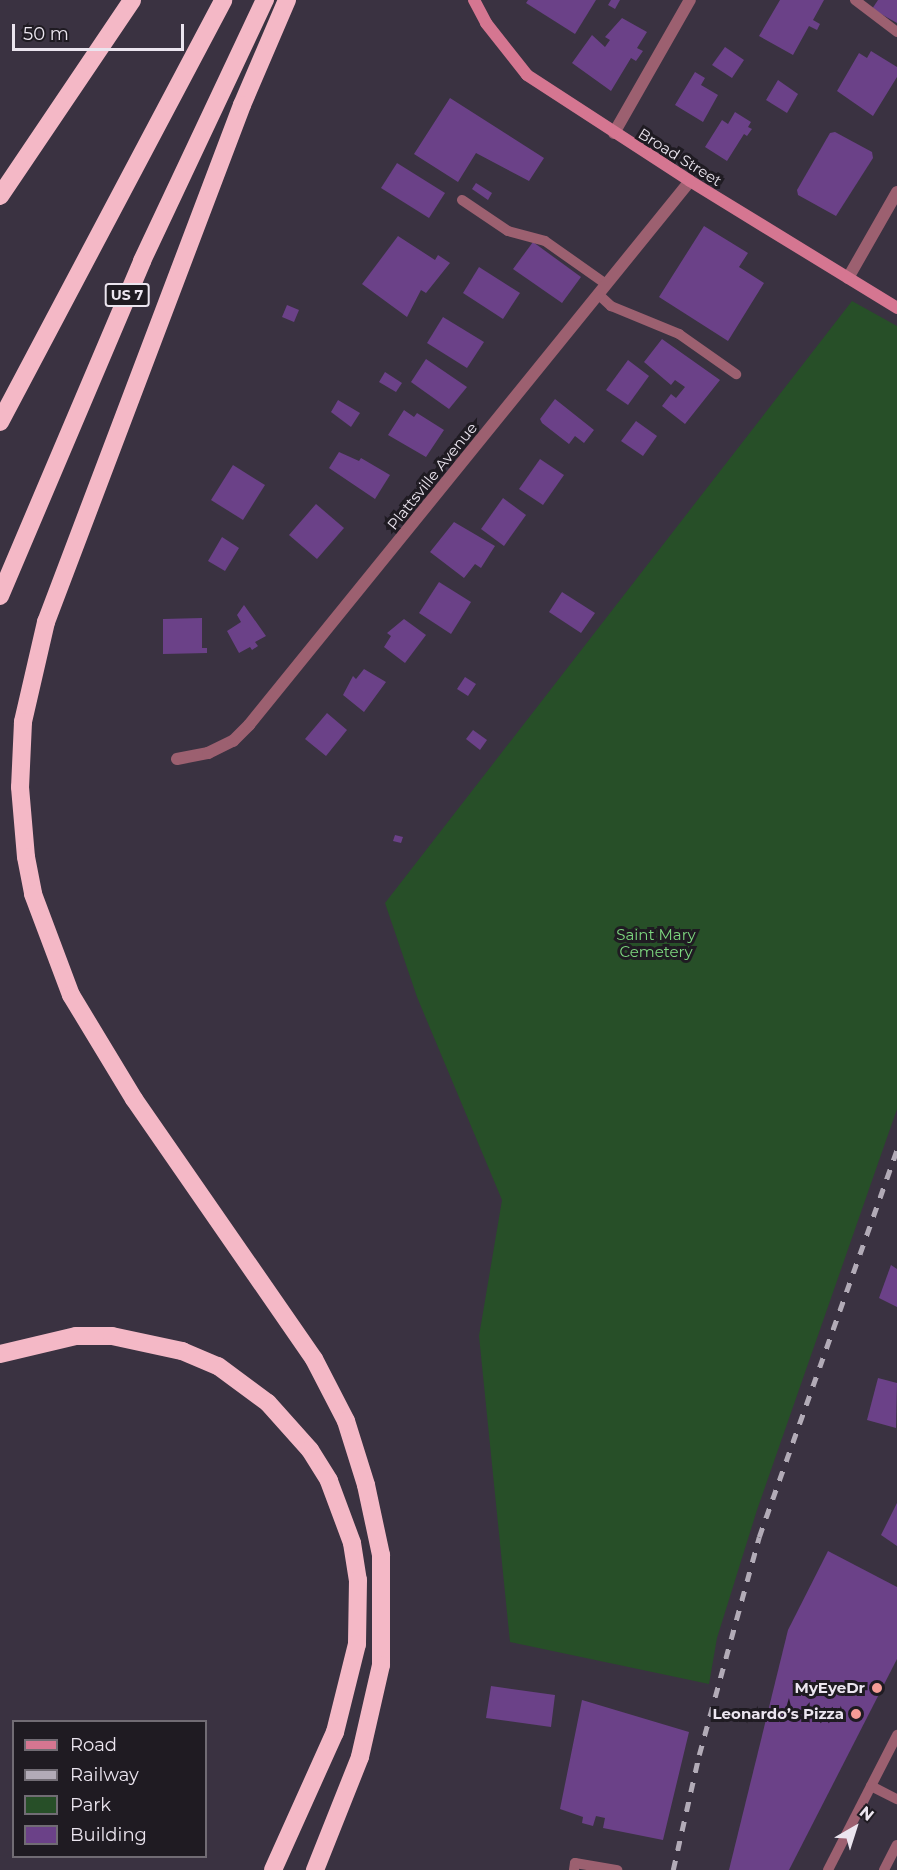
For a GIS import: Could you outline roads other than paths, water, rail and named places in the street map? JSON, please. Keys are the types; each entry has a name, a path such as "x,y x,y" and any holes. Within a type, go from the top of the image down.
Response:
{"highway":[{"path":"0,196 132,0"},
{"path":"0,422 223,0"},
{"name":"US 7","path":"0,596 142,261 265,0"},
{"path":"287,0 250,84 46,622 23,722 20,787 26,857 33,894 71,995 134,1099 314,1359 346,1421 366,1485 381,1555 381,1665 360,1757 315,1870"},
{"path":"0,1354 76,1336 112,1336 182,1351 218,1366 268,1403 310,1449 329,1481 352,1543 357,1580 357,1644 335,1732 273,1870"}],"street":[{"name":"Broad Street","path":"474,0 486,23 526,75 690,181 897,308"},
{"path":"614,133 690,0"},
{"name":"Plattsville Avenue","path":"177,759 208,753 233,741 249,725 690,181"},
{"path":"848,278 897,192"}],"lane":[{"path":"855,0 897,32"},
{"path":"462,200 508,231 545,241 606,284"},
{"path":"598,294 611,306 679,334 736,374"},
{"path":"828,1870 897,1735"},
{"path":"871,1786 897,1799"},
{"path":"884,1870 897,1845"},
{"path":"574,1870 575,1863 617,1870"}],"railway":[{"path":"673,1870 699,1755 759,1537 897,1149"}],"place":[{"name":"MyEyeDr","path":"877,1688"},
{"name":"Leonardo’s Pizza","path":"856,1714"}],"park label":[{"name":"Saint Mary Cemetery","path":"656,942"}]}
